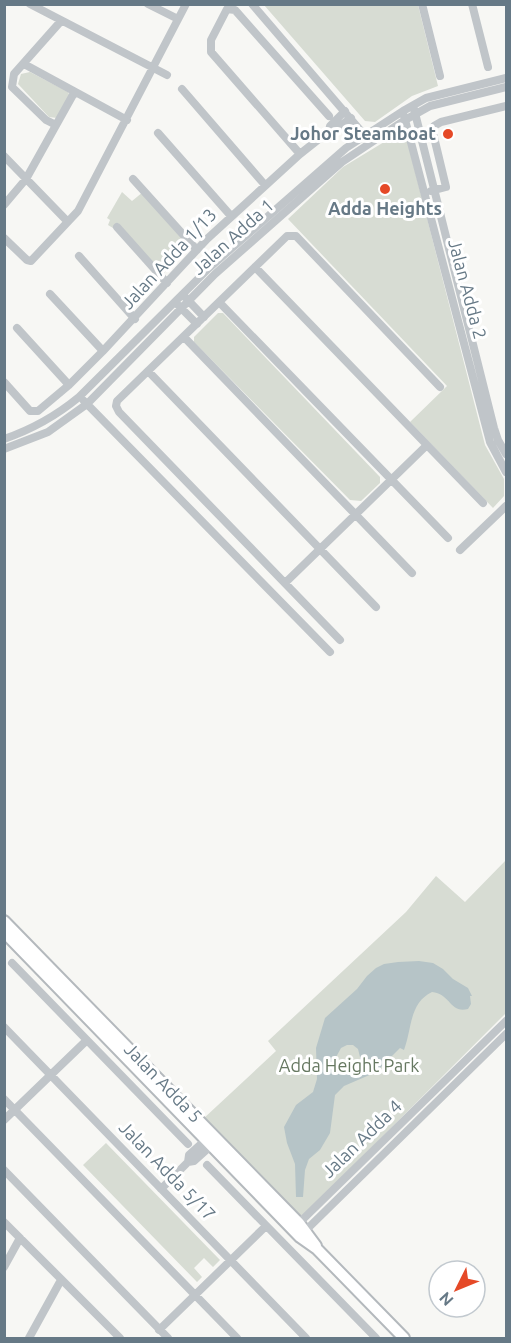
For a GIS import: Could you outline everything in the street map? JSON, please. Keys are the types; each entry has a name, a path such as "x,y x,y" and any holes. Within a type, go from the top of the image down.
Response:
{"main road":[{"name":"Jalan Adda 5","path":"4,921 48,970 404,1338"},
{"name":"Jalan Adda 5","path":"4,932 48,970"}],"street":[{"path":"30,4 167,75"},
{"path":"148,4 178,19"},
{"path":"4,238 27,260 31,261 78,211 186,4"},
{"path":"252,4 368,139"},
{"path":"422,4 440,76"},
{"path":"472,4 488,66"},
{"path":"300,154 212,52 211,40 227,9 235,10 329,116"},
{"path":"56,125 46,120 12,87 15,74 61,21"},
{"path":"24,64 127,120"},
{"name":"Jalan Adda 1","path":"414,110 426,98 507,78"},
{"name":"Jalan Adda 1","path":"4,449 48,432 87,404 209,268 331,160 414,110 507,87"},
{"path":"182,89 265,185"},
{"path":"4,205 26,179 74,93"},
{"path":"424,192 446,187 433,133 434,126 441,122 507,106"},
{"name":"Jalan Adda 2","path":"414,110 486,410 490,442 507,472"},
{"name":"Jalan Adda 1/13","path":"4,382 30,411 35,412 69,385 135,319 231,216 329,131 330,126 348,114"},
{"name":"Jalan Adda 2","path":"404,115 486,410 498,440 507,454"},
{"path":"159,133 231,216"},
{"path":"4,156 67,221"},
{"path":"133,179 197,250"},
{"path":"117,227 167,283"},
{"path":"340,640 119,412 116,406 117,401 287,236 292,235 296,236 440,387"},
{"path":"79,256 135,319"},
{"path":"255,267 483,503"},
{"path":"50,294 103,351"},
{"path":"185,297 200,321"},
{"path":"219,302 448,538"},
{"path":"178,305 200,321"},
{"name":"Jalan Adda 1","path":"4,439 27,431 60,413 178,305"},
{"path":"17,328 69,385"},
{"path":"184,337 412,573"},
{"path":"148,371 376,607"},
{"path":"79,397 330,652"},
{"path":"285,583 427,445"},
{"path":"460,550 507,506"},
{"path":"12,963 188,1144"},
{"name":"Jalan Adda 4","path":"299,1230 507,1021"},
{"name":"Jalan Adda 5/17","path":"4,1027 306,1338"},
{"name":"Jalan Adda 4","path":"299,1230 507,1034"},
{"path":"4,1120 87,1040"},
{"path":"4,1099 237,1338"},
{"path":"161,1189 188,1162 194,1161 212,1139"},
{"path":"207,1165 376,1338"},
{"path":"4,1170 168,1338"},
{"path":"4,1222 62,1280 110,1334 120,1338"},
{"path":"159,1330 266,1226"},
{"path":"4,1267 20,1238"},
{"path":"40,1338 31,1335 62,1280"}],"green space":[{"path":"264,5 418,5 438,86 412,96 375,122 365,121"},
{"path":"30,72 68,92 70,96 57,118 49,117 18,84 21,74"},
{"path":"401,131 407,140 485,445 504,479 504,496 493,508 410,422 447,386 288,219 343,167 389,139 394,132"},
{"path":"122,192 132,201 143,192 191,246 164,273 118,223 113,228 108,225 110,220 107,218"},
{"path":"218,313 223,313 380,477 380,483 361,501 350,500 194,342 194,337"},
{"name":"Adda Height Park","path":"506,860 506,1013 304,1215 295,1215 203,1119 276,1051 268,1041 406,912 436,876 465,902"},
{"path":"106,1143 220,1260 213,1267 204,1258 194,1268 202,1277 197,1282 83,1165"}],"shaded area":[{"path":"398,962 433,963 468,988 472,996 470,996 471,1004 468,1009 457,1009 443,996 432,992 419,1003 415,1010 404,1050 400,1048 380,1068 381,1070 344,1086 335,1095 330,1133 320,1150 309,1159 305,1170 303,1197 296,1197 295,1164 284,1127 296,1105 313,1092 317,1079 316,1048 325,1018 376,968","holes":["353,1045 358,1049 361,1061 350,1068 338,1065 335,1059 341,1048"]}],"place":[{"name":"Johor Steamboat","path":"448,134"},
{"name":"Adda Heights","path":"385,189"}]}
